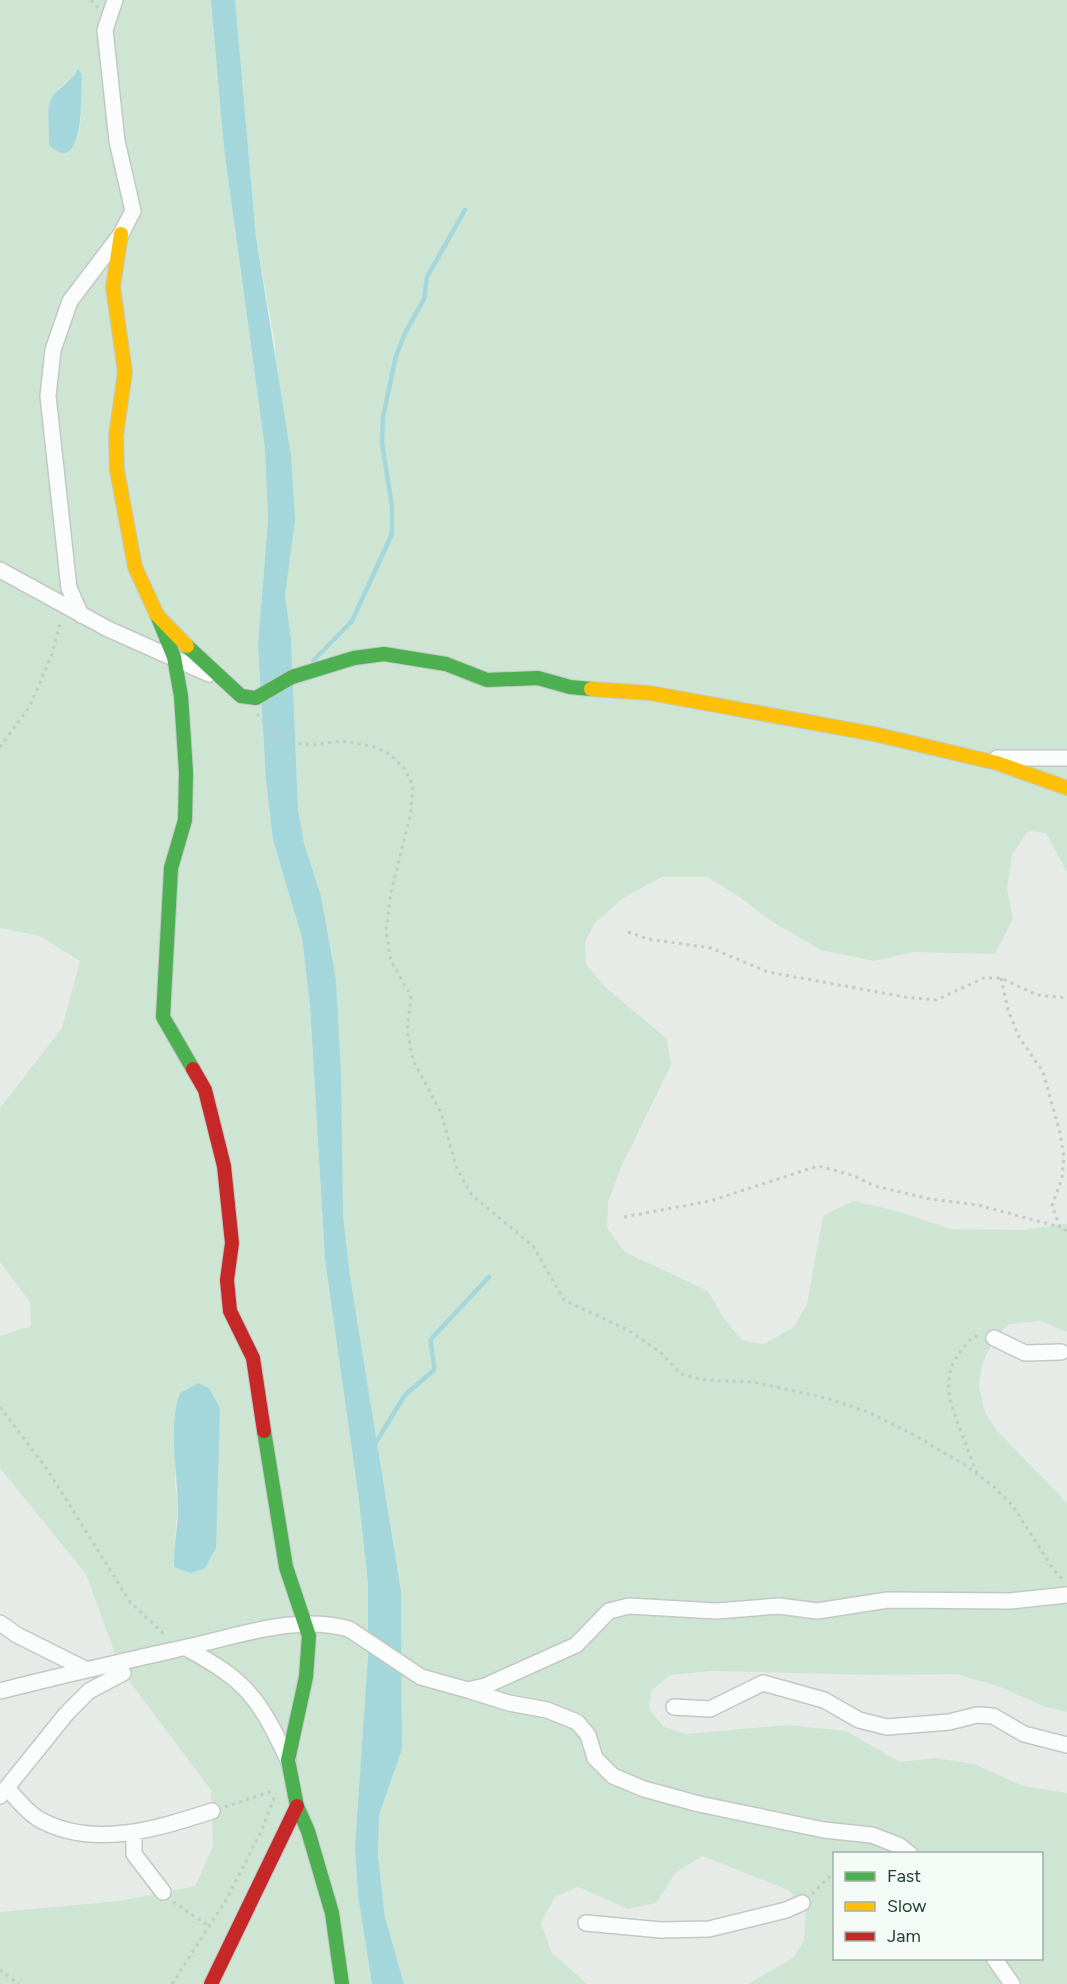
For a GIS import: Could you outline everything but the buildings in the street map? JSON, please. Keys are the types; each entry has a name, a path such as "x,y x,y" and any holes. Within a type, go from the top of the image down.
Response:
{"street":[{"path":"81,615 69,588 48,396 53,350 70,301 121,234 133,211 117,141 105,30 115,0"},
{"path":"121,234 113,287 125,372 116,436 117,470 135,567 174,657 186,772 185,820 171,868 163,1017 204,1090 224,1166 232,1243 227,1280 230,1311 253,1358 286,1568 309,1636 306,1677 288,1760"},
{"path":"0,570 64,607 219,678"},
{"path":"157,615 219,678 241,696 256,698 292,678 354,658 384,654 446,664 487,680 538,678 570,687 650,693 874,734 979,758 1067,788"},
{"path":"979,758 1067,758"},
{"path":"994,1338 1025,1353 1061,1352"},
{"path":"468,1690 485,1686 576,1645 609,1611 629,1606 716,1611 779,1606 817,1611 888,1600 1010,1601 1064,1594"},
{"path":"0,1623 16,1635 84,1669"},
{"path":"0,1691 84,1669 263,1629 335,1625 349,1629 421,1677 509,1703 547,1710 577,1722 588,1735 595,1758 613,1776 644,1789 699,1804 824,1830 872,1835 900,1846 908,1852"},
{"path":"186,1648 218,1665 247,1687 262,1708 288,1760 297,1806 308,1831 332,1913 342,1984"},
{"path":"123,1673 89,1691 67,1713 4,1792 35,1817 76,1834 134,1832 212,1811"},
{"path":"674,1707 710,1709 763,1683 824,1700 859,1720 888,1727 950,1722 977,1714 993,1716 1024,1734 1067,1745"},
{"path":"211,1984 297,1806"},
{"path":"134,1832 134,1854 163,1892"},
{"path":"586,1923 661,1930 709,1929 786,1910 802,1903"},
{"path":"995,1960 1012,1984"}],"path":[{"path":"0,747 30,706 52,654 64,607"},
{"path":"256,698 257,714 276,735 293,743 312,745 342,741 372,746 390,754 404,768 414,786 411,812 391,892 386,932 392,961 411,996 407,1030 413,1060 441,1113 457,1169 472,1195 533,1246 564,1300 628,1330 660,1352 681,1374 704,1380 753,1382 826,1398 868,1412 914,1435 977,1474 1013,1506 1054,1570 1064,1594"},
{"path":"627,932 648,939 711,948 768,972 905,997 936,1000 984,978 1001,978 1037,995 1067,998"},
{"path":"1001,978 1008,1010 1019,1037 1043,1072 1060,1133 1064,1155 1062,1178 1052,1206 1060,1227"},
{"path":"624,1217 710,1201 818,1166 852,1175 875,1186 930,1199 978,1205 1060,1227 1067,1231"},
{"path":"977,1474 949,1401 947,1376 957,1352 974,1336 994,1338"},
{"path":"0,1407 49,1472 130,1602 159,1632 186,1648"},
{"path":"172,1984 226,1900 262,1830 277,1790 212,1811"},
{"path":"802,1903 833,1873"},
{"path":"163,1892 209,1926"},
{"path":"0,1970 19,1984"}],"green space":[{"path":"0,0 211,0 235,231 265,449 268,520 258,645 266,781 273,840 302,938 310,1006 325,1260 359,1500 368,1584 368,1655 355,1847 358,1896 372,1984 0,1984 0,1912 119,1901 195,1886 213,1847 211,1790 121,1670 86,1574 0,1468 0,1336 31,1326 30,1302 0,1262 0,1108 62,1028 80,961 40,936 0,928","holes":["77,69 82,74 79,129 76,142 70,151 61,153 49,145 50,104 55,93","198,1383 174,1548 178,1505 175,1484 176,1418 180,1393"]},
{"path":"235,0 1067,0 1067,872 1046,833 1028,831 1012,855 1007,889 1013,919 995,954 913,952 874,961 821,950 771,921 738,896 707,877 662,877 623,898 595,923 585,942 586,964 605,987 667,1039 671,1065 622,1165 608,1202 607,1228 625,1252 708,1291 725,1320 742,1340 764,1344 794,1327 807,1304 823,1216 853,1201 897,1211 950,1229 1021,1230 1067,1224 1067,1332 1041,1321 1009,1324 994,1338 982,1364 979,1386 985,1412 997,1431 1067,1503 1067,1712 1046,1707 1000,1687 957,1674 875,1675 711,1671 670,1675 651,1691 649,1709 664,1727 686,1734 788,1725 846,1731 900,1762 935,1758 974,1764 1023,1786 1067,1793 1067,1984 748,1984 793,1958 804,1941 806,1907 788,1890 703,1856 676,1872 656,1903 628,1909 578,1887 555,1897 541,1923 552,1953 587,1984 404,1984 385,1917 378,1856 379,1815 402,1749 401,1591 350,1276 343,1215 336,978 321,896 304,843 298,809 291,638 285,595 286,573 275,344 256,237"}],"water":[{"path":"211,0 235,0 256,237 291,456 295,520 285,595 291,638 298,809 304,843 321,896 336,979 341,1074 343,1215 350,1276 401,1591 402,1749 379,1815 378,1856 385,1917 404,1984 372,1984 358,1896 355,1847 368,1655 368,1584 359,1500 325,1260 310,1006 302,938 273,840 266,781 258,645 268,520 265,449 224,148"},
{"path":"78,69 82,74 79,129 70,151 61,153 49,145 50,104 55,93"},
{"path":"198,1383 209,1388 220,1408 216,1548 205,1568 191,1573 174,1567 178,1506 174,1420 180,1393"}],"waterway":[{"path":"313,661 352,621 392,534 392,506 382,443 383,417 396,356 405,333 424,299 427,277 465,210"},
{"path":"373,1447 405,1395 434,1370 431,1339 489,1277"}],"traffic: fast":[{"path":"157,615 174,657 181,696 186,772 185,820 171,868 163,1017 193,1069"},
{"path":"187,646 241,696 256,698 292,677 354,658 384,654 446,664 487,680 538,678 570,687 591,689"},
{"path":"264,1431 286,1567 309,1636 306,1677 288,1760 297,1806 308,1831 332,1913 342,1984"}],"traffic: slow":[{"path":"121,234 113,287 125,372 116,436 117,470 135,567 157,615 187,646"},
{"path":"591,689 650,693 874,734 997,763 1067,788"}],"traffic: jam":[{"path":"193,1069 205,1090 224,1166 232,1243 227,1280 230,1311 253,1358 264,1431"},
{"path":"211,1984 297,1806"}]}
